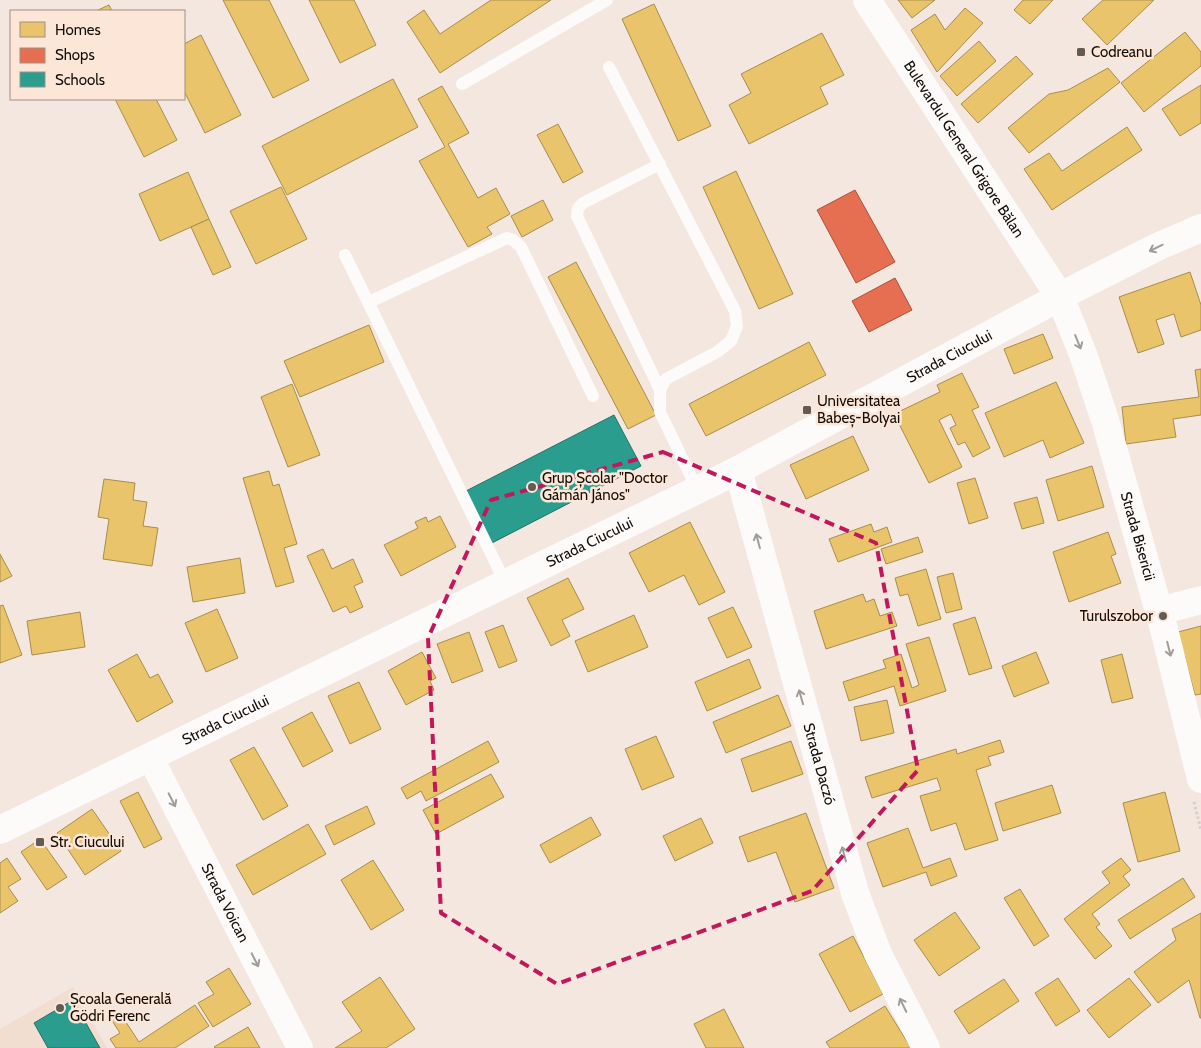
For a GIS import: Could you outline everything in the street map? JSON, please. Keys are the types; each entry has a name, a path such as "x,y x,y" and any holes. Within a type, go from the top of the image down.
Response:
{"main road":[{"name":"Bulevardul General Grigore Bălan","path":"867,0 1060,297"},
{"name":"Strada Ciucului","path":"0,830 738,470 1060,297 1159,246 1201,228"},
{"name":"Strada Bisericii","path":"1060,297 1083,354 1105,420 1159,611 1201,779"},
{"name":"Strada Daczó","path":"738,470 855,893 878,954 926,1048"},
{"path":"1159,611 1201,600"}],"street":[{"name":"Strada Voican","path":"150,757 300,1048"}],"lane":[{"path":"462,84 607,0"},
{"path":"609,67 735,311 737,326 731,341 718,352 666,379 660,390"},
{"path":"660,164 583,203 578,208 577,216 660,390 660,412 697,489"},
{"path":"369,302 507,238 513,240 521,247 592,396"},
{"path":"345,255 506,584"}],"highlighted area":[{"path":"663,452 876,543 918,770 812,891 557,984 441,913 428,638 491,500"}],"shaded area":[{"name":"Școala Generală Gödri Ferenc","path":"73,987 107,1048 0,1048 0,1029"}],"building: Homes":[{"path":"223,0 269,0 309,80 273,98"},
{"path":"309,0 354,0 376,45 340,63"},
{"path":"491,0 551,0 440,73 407,22 424,10 440,34"},
{"path":"898,0 935,0 912,18"},
{"path":"1023,0 1053,0 1030,24 1014,10"},
{"path":"1103,0 1154,0 1107,45 1082,19"},
{"path":"654,4 711,126 678,141 622,19"},
{"path":"109,5 112,10 98,10"},
{"path":"965,8 983,23 937,72 911,30 935,14 945,30"},
{"path":"1185,32 1201,52 1201,66 1144,112 1121,83"},
{"path":"822,33 844,75 820,87 828,104 749,144 729,105 751,93 741,74"},
{"path":"201,35 241,115 205,133 185,93 185,43"},
{"path":"979,41 996,61 957,96 940,76"},
{"path":"1016,56 1033,74 978,123 961,104"},
{"path":"1108,68 1120,82 1029,153 1008,128 1049,94 1068,90"},
{"path":"393,79 418,127 287,195 262,146"},
{"path":"1201,85 1201,123 1180,136 1162,109"},
{"path":"442,86 469,133 448,144 478,198 496,188 510,214 487,227 492,234 468,247 419,161 445,147 418,99"},
{"path":"116,100 157,100 177,140 144,157"},
{"path":"558,124 583,172 563,183 537,135"},
{"path":"1127,127 1142,150 1052,210 1024,169 1049,153 1062,171"},
{"path":"736,171 793,294 759,309 703,187"},
{"path":"188,172 209,219 160,241 139,194"},
{"path":"281,187 307,239 256,264 230,211"},
{"path":"543,200 553,220 522,237 511,216"},
{"path":"209,219 231,267 213,275 191,227"},
{"path":"576,262 656,415 628,429 548,277"},
{"path":"1190,272 1201,305 1201,330 1181,337 1174,314 1156,320 1164,344 1138,353 1119,297"},
{"path":"369,325 384,362 300,397 284,361"},
{"path":"1043,334 1053,358 1014,374 1004,349"},
{"path":"809,342 826,375 706,436 689,404"},
{"path":"1201,369 1201,415 1173,419 1176,437 1126,444 1122,407 1199,397 1195,370"},
{"path":"962,373 979,407 972,410 990,448 973,457 965,442 958,445 950,428 956,425 951,414 939,420 962,467 929,483 894,414 940,392 937,385"},
{"path":"1056,382 1084,443 1050,458 1043,440 1004,457 985,413"},
{"path":"292,384 320,455 288,467 261,397"},
{"path":"853,436 869,470 806,499 790,465"},
{"path":"1092,466 1104,507 1058,521 1046,480"},
{"path":"269,471 273,486 279,484 297,544 284,548 294,582 276,587 243,478"},
{"path":"975,478 988,518 969,524 957,483"},
{"path":"104,479 135,483 133,500 147,502 143,526 158,528 152,566 103,559 109,519 98,517"},
{"path":"1037,497 1044,523 1022,529 1014,503"},
{"path":"440,516 456,547 401,576 384,545 418,528 415,522 426,517 428,522"},
{"path":"690,522 725,592 699,605 684,575 649,592 629,553"},
{"path":"871,524 874,532 887,527 892,542 838,562 829,539"},
{"path":"1108,532 1116,554 1111,556 1121,583 1069,602 1053,552"},
{"path":"918,537 923,552 886,564 881,549"},
{"path":"323,549 332,569 353,559 363,582 354,586 363,607 350,613 346,606 333,612 307,556"},
{"path":"0,554 12,576 0,582"},
{"path":"240,558 245,593 193,602 187,567"},
{"path":"926,569 941,619 918,626 908,594 900,596 895,578"},
{"path":"953,573 962,609 946,613 937,577"},
{"path":"568,578 584,609 562,620 570,636 551,646 527,598"},
{"path":"863,594 866,602 874,599 880,616 892,612 897,626 826,649 814,611"},
{"path":"3,605 22,655 0,663 0,606"},
{"path":"733,607 752,647 727,658 708,618"},
{"path":"217,609 238,658 206,672 185,623"},
{"path":"80,612 85,647 32,655 27,621"},
{"path":"634,615 648,647 588,672 575,641"},
{"path":"975,617 992,668 969,675 953,624"},
{"path":"503,625 517,661 499,668 485,632"},
{"path":"1201,626 1201,694 1195,695 1178,632"},
{"path":"469,632 483,671 452,683 437,644"},
{"path":"929,637 946,691 900,706 894,686 849,701 843,682 886,668 883,660 901,654 912,688 919,685 906,644"},
{"path":"422,652 436,678 430,681 434,690 406,705 388,671"},
{"path":"1036,652 1049,683 1014,697 1002,666"},
{"path":"137,654 150,678 158,674 173,702 137,722 108,670"},
{"path":"1122,654 1133,698 1112,703 1101,660"},
{"path":"749,659 761,688 707,711 695,682"},
{"path":"359,682 381,729 350,744 328,696"},
{"path":"778,695 791,726 726,753 713,722"},
{"path":"887,700 894,733 861,741 854,707"},
{"path":"312,712 333,751 303,767 282,728"},
{"path":"656,736 674,777 642,790 625,749"},
{"path":"1000,740 1004,752 988,757 991,765 976,770 998,840 965,850 956,823 931,831 920,796 941,790 937,778 872,798 865,777 956,749 957,754"},
{"path":"488,741 499,762 426,801 421,791 407,799 401,788"},
{"path":"791,741 803,774 752,792 741,759"},
{"path":"254,747 288,806 263,820 230,760"},
{"path":"491,774 504,797 436,834 423,810"},
{"path":"1052,785 1061,813 1003,831 995,803"},
{"path":"138,792 162,839 144,848 120,801"},
{"path":"1165,792 1180,851 1138,862 1123,803"},
{"path":"367,806 375,824 334,845 325,826"},
{"path":"92,809 121,851 85,875 57,833"},
{"path":"806,813 834,888 795,902 776,852 748,862 739,837"},
{"path":"591,817 601,835 550,863 540,845"},
{"path":"701,818 713,843 675,861 663,836"},
{"path":"308,824 326,854 253,895 236,865"},
{"path":"908,828 923,868 950,858 957,876 931,886 926,872 883,887 867,843"},
{"path":"40,839 67,877 47,890 21,852"},
{"path":"7,858 21,879 8,887 18,901 0,913 0,863"},
{"path":"1121,858 1131,870 1123,876 1130,885 1092,914 1100,924 1096,927 1112,946 1095,959 1064,919 1110,883 1102,872"},
{"path":"373,860 404,910 371,930 341,880"},
{"path":"1183,878 1195,897 1130,939 1118,920"},
{"path":"1020,889 1049,936 1034,946 1004,898"},
{"path":"955,912 980,948 939,976 914,940"},
{"path":"1201,913 1200,1018 1189,980 1158,1003 1134,972 1176,940 1172,929"},
{"path":"853,936 883,994 850,1012 819,954"},
{"path":"229,968 251,1004 213,1027 198,1003 214,994 206,982"},
{"path":"380,977 415,1029 386,1048 335,1048 362,1031 342,1002"},
{"path":"1058,978 1080,1011 1056,1026 1035,993"},
{"path":"1129,978 1151,1005 1109,1038 1087,1010"},
{"path":"1004,979 1019,1001 969,1034 954,1011"},
{"path":"195,1005 209,1026 175,1048 116,1048 110,1039 120,1033 111,1019 120,1013 139,1042"},
{"path":"885,1006 911,1048 830,1048 826,1042"},
{"path":"724,1009 744,1048 706,1048 694,1024"},
{"path":"248,1027 260,1048 214,1047"}],"building: Shops":[{"path":"855,190 895,262 856,283 817,210"},
{"path":"895,278 912,310 869,332 852,301"}],"building: Schools":[{"path":"614,415 641,466 490,544 464,492"},
{"path":"73,1000 100,1048 48,1048 34,1023"}],"place":[{"name":"Codreanu","path":"1081,52"},
{"name":"Universitatea Babeș-Bolyai","path":"807,410"},
{"name":"Grup Școlar \"Doctor Gámán János\"","path":"532,487"},
{"name":"Turulszobor","path":"1163,616"},
{"name":"Str. Ciucului","path":"40,842"},
{"name":"Școala Generală Gödri Ferenc","path":"60,1008"}]}
